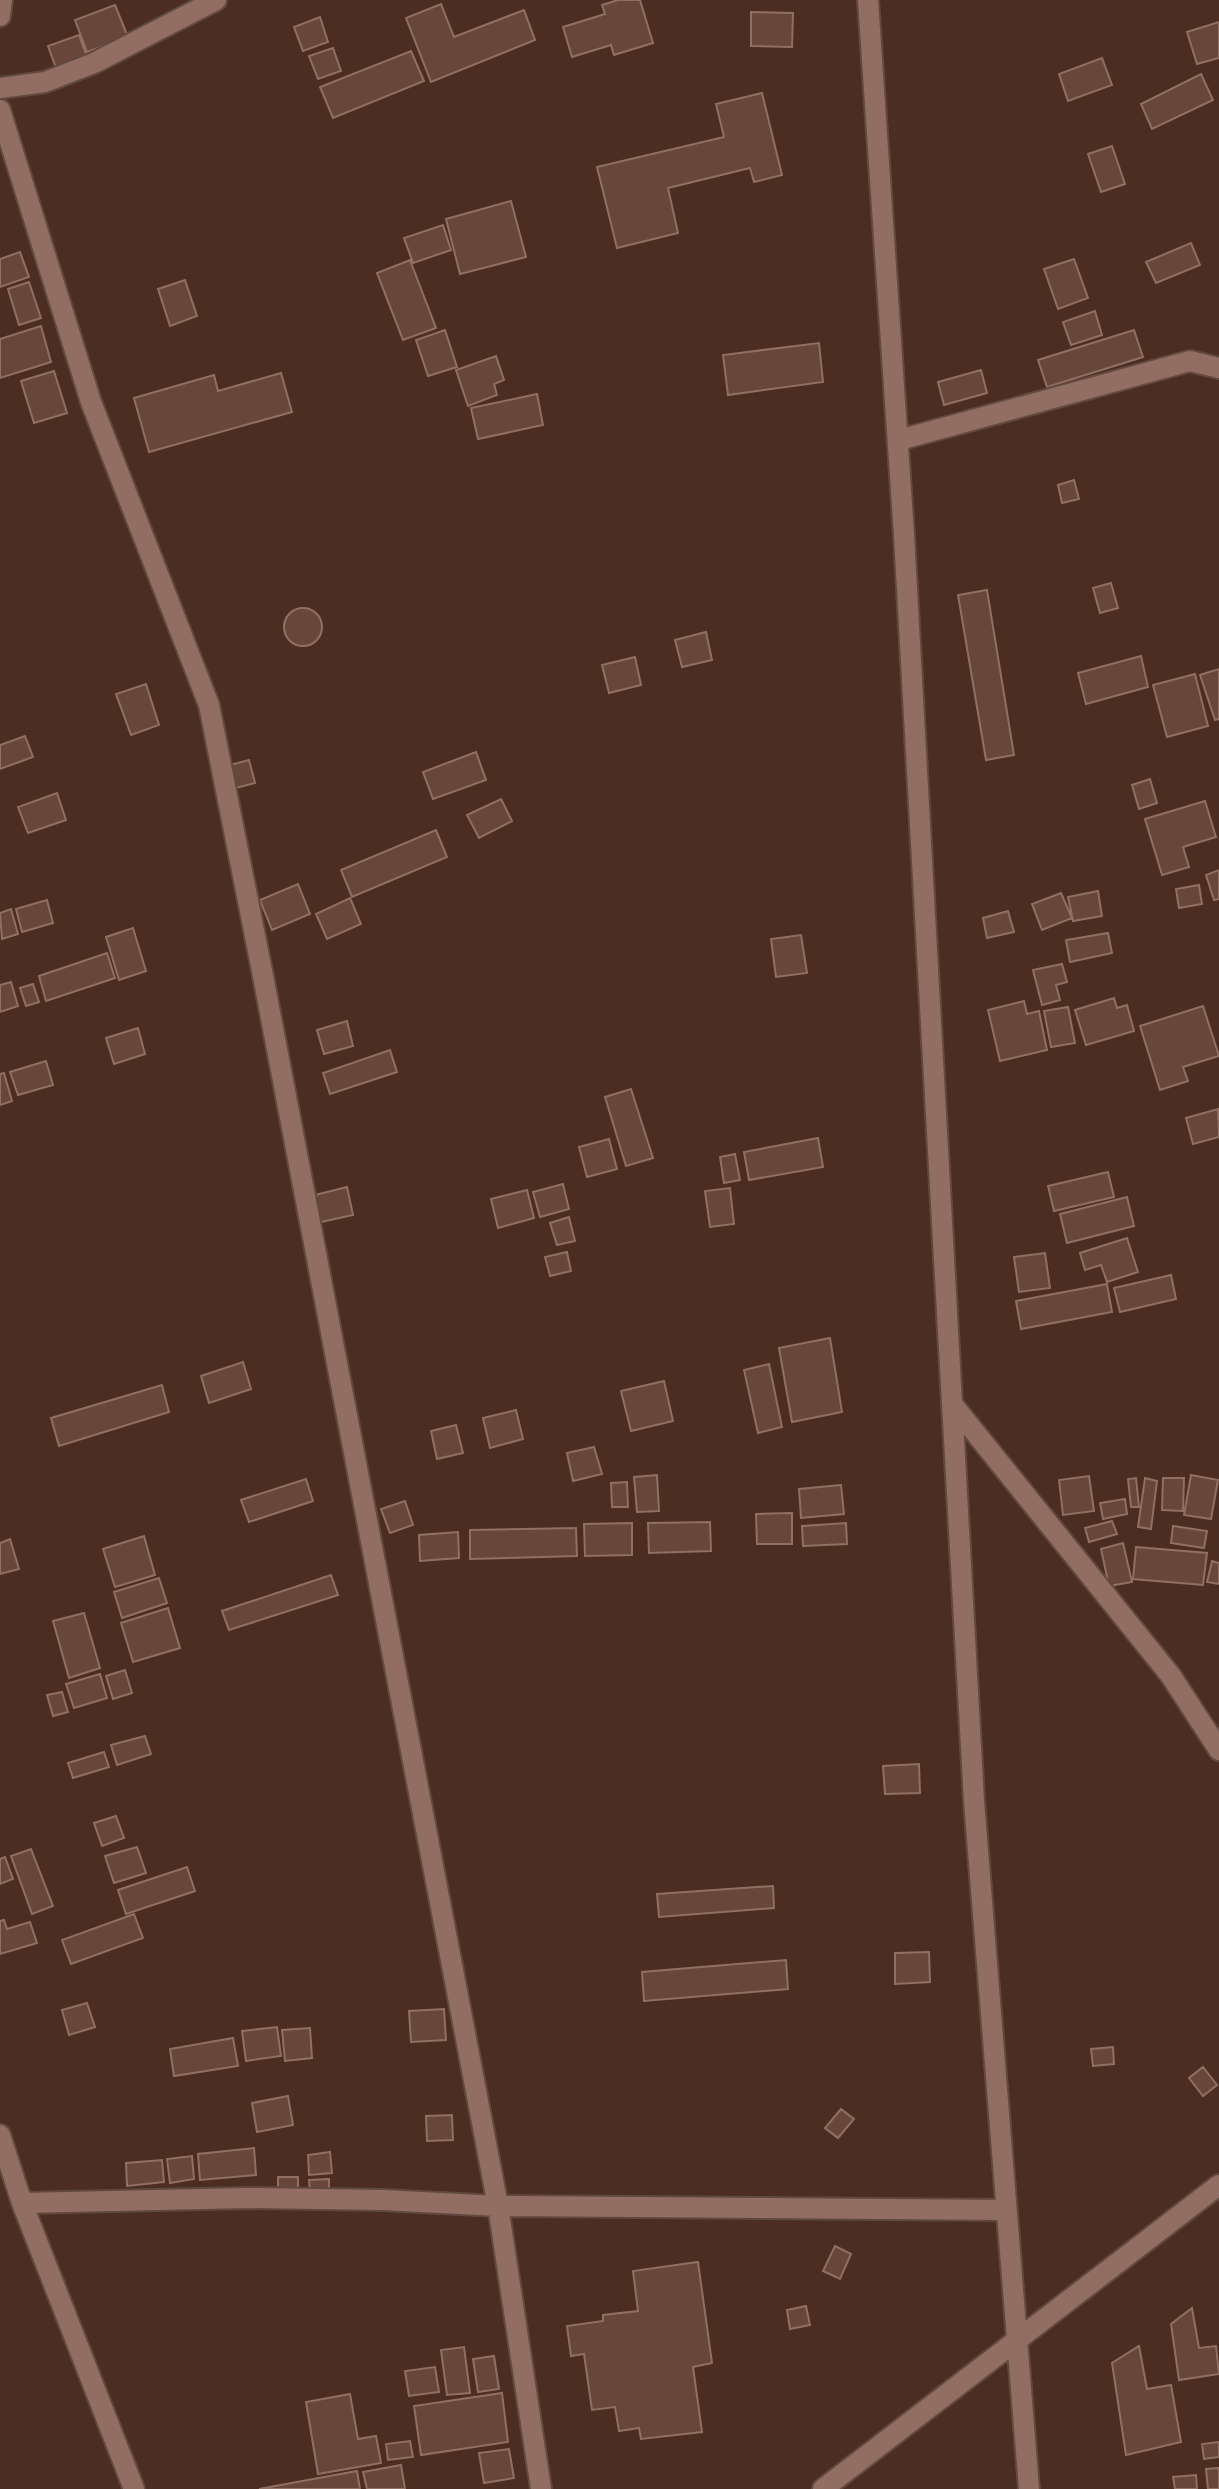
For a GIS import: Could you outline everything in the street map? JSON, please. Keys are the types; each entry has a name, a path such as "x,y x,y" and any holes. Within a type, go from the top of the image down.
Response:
{"street":[{"path":"0,16 2,0"},
{"path":"0,88 45,82 94,63 216,0"},
{"path":"868,0 899,440 974,1801 1029,2489"},
{"path":"0,110 91,402 209,705 498,2206 541,2489"},
{"path":"899,440 1190,361 1219,368"},
{"path":"953,1405 1171,1676 1219,1750"},
{"path":"0,2135 22,2203 134,2489"},
{"path":"823,2489 1219,2185"},
{"path":"22,2203 247,2198 498,2206 1006,2210"}],"building":[{"path":"618,0 640,0 653,43 614,55 611,45 572,57 563,27 605,14 602,5"},
{"path":"441,4 454,37 524,10 535,40 431,82 406,18"},
{"path":"115,5 128,37 87,52 75,20"},
{"path":"751,12 793,13 792,47 751,46"},
{"path":"320,17 328,42 303,51 294,27"},
{"path":"1219,22 1219,58 1197,64 1187,32"},
{"path":"79,35 87,57 56,68 48,46"},
{"path":"333,48 341,71 318,79 309,56"},
{"path":"411,51 424,81 333,118 320,87"},
{"path":"1102,58 1112,85 1068,101 1059,74"},
{"path":"1201,74 1213,100 1152,129 1141,104"},
{"path":"762,93 782,175 754,182 750,168 668,188 678,233 617,248 597,167 724,137 716,104"},
{"path":"1112,146 1125,184 1101,192 1088,154"},
{"path":"511,201 526,257 460,274 446,219"},
{"path":"443,225 451,250 413,263 404,238"},
{"path":"1191,243 1200,265 1156,283 1146,262"},
{"path":"20,252 29,277 0,287 0,259"},
{"path":"1074,259 1088,298 1058,309 1044,269"},
{"path":"410,260 436,328 403,340 377,273"},
{"path":"185,280 197,316 170,326 158,289"},
{"path":"29,282 41,318 19,325 8,289"},
{"path":"1095,311 1102,335 1071,345 1063,322"},
{"path":"41,326 51,362 0,378 0,339"},
{"path":"445,330 457,367 428,376 416,340"},
{"path":"1134,330 1143,357 1047,387 1038,360"},
{"path":"819,343 823,382 728,395 723,355"},
{"path":"496,356 504,380 494,384 497,395 468,406 456,370"},
{"path":"981,370 987,393 944,405 938,382"},
{"path":"54,371 67,413 34,423 21,381"},
{"path":"281,373 292,412 149,452 134,398 214,375 218,391"},
{"path":"537,394 543,425 478,439 471,408"},
{"path":"1074,480 1079,499 1062,503 1058,485"},
{"path":"1111,583 1118,608 1100,613 1093,588"},
{"path":"987,590 1014,755 986,760 958,595"},
{"path":"303,608 316,614 322,627 316,640 303,646 290,640 284,627 290,614"},
{"path":"706,632 712,660 682,667 675,640"},
{"path":"1141,656 1148,687 1086,704 1078,673"},
{"path":"635,657 641,685 609,693 602,665"},
{"path":"1219,669 1219,719 1215,720 1200,675"},
{"path":"1195,674 1208,726 1167,737 1153,685"},
{"path":"146,684 159,725 131,735 116,694"},
{"path":"25,736 33,757 0,769 0,745"},
{"path":"476,752 486,780 433,799 423,772"},
{"path":"249,760 255,783 236,788 230,765"},
{"path":"1150,779 1157,803 1139,809 1132,785"},
{"path":"57,793 66,820 28,833 18,807"},
{"path":"501,799 512,821 479,838 467,815"},
{"path":"1205,801 1216,837 1183,847 1189,867 1162,875 1145,819"},
{"path":"436,830 447,857 352,897 341,870"},
{"path":"1219,870 1219,899 1214,900 1206,875"},
{"path":"298,884 310,914 272,930 260,900"},
{"path":"1199,885 1202,904 1179,908 1176,889"},
{"path":"1098,891 1102,916 1073,921 1068,897"},
{"path":"1061,893 1072,918 1042,930 1032,904"},
{"path":"350,898 361,924 327,939 316,914"},
{"path":"47,900 53,923 22,932 16,909"},
{"path":"11,909 18,934 2,939 0,913"},
{"path":"1008,911 1014,932 987,938 983,918"},
{"path":"133,928 146,971 119,980 106,937"},
{"path":"1108,933 1112,953 1070,962 1066,940"},
{"path":"801,935 807,973 776,977 771,939"},
{"path":"107,953 115,978 46,1001 39,976"},
{"path":"1062,964 1067,982 1056,985 1060,1000 1042,1005 1033,970"},
{"path":"11,982 18,1006 0,1012 0,985"},
{"path":"33,984 39,1002 26,1006 20,988"},
{"path":"1114,998 1117,1008 1127,1005 1134,1031 1086,1045 1075,1010"},
{"path":"1024,1001 1027,1014 1039,1011 1047,1050 1000,1061 988,1010"},
{"path":"1203,1006 1219,1056 1183,1067 1188,1081 1160,1090 1140,1026"},
{"path":"1068,1007 1075,1043 1051,1047 1044,1011"},
{"path":"347,1021 353,1046 324,1054 317,1030"},
{"path":"138,1028 145,1054 114,1064 106,1038"},
{"path":"390,1050 397,1072 330,1094 323,1073"},
{"path":"46,1061 53,1085 18,1095 10,1072"},
{"path":"4,1073 12,1101 0,1105 0,1074"},
{"path":"631,1089 653,1158 626,1166 605,1097"},
{"path":"1218,1109 1219,1137 1193,1144 1186,1118"},
{"path":"818,1138 823,1167 749,1180 744,1152"},
{"path":"609,1139 617,1169 587,1177 579,1147"},
{"path":"735,1154 740,1180 724,1183 720,1157"},
{"path":"1108,1172 1114,1197 1054,1211 1048,1186"},
{"path":"563,1184 569,1209 540,1217 533,1192"},
{"path":"347,1187 353,1215 321,1222 315,1195"},
{"path":"730,1188 734,1224 710,1227 705,1191"},
{"path":"527,1190 534,1218 498,1228 491,1199"},
{"path":"1127,1197 1134,1226 1067,1243 1060,1214"},
{"path":"569,1217 575,1241 557,1245 550,1223"},
{"path":"1127,1238 1138,1272 1107,1282 1101,1265 1085,1270 1080,1253"},
{"path":"567,1252 571,1271 550,1276 545,1257"},
{"path":"1045,1253 1050,1288 1019,1292 1014,1257"},
{"path":"1171,1275 1176,1299 1120,1312 1114,1288"},
{"path":"1107,1284 1112,1312 1021,1329 1016,1301"},
{"path":"830,1338 842,1412 792,1422 779,1348"},
{"path":"243,1362 251,1389 209,1403 201,1376"},
{"path":"769,1364 782,1427 758,1433 744,1370"},
{"path":"664,1381 673,1421 631,1431 621,1391"},
{"path":"162,1385 169,1412 59,1446 51,1418"},
{"path":"516,1410 523,1439 490,1448 483,1418"},
{"path":"456,1425 463,1453 437,1459 431,1431"},
{"path":"594,1447 602,1474 573,1481 567,1453"},
{"path":"657,1475 659,1511 637,1512 634,1477"},
{"path":"1191,1475 1218,1480 1211,1519 1184,1515"},
{"path":"1089,1476 1094,1511 1063,1515 1059,1480"},
{"path":"1136,1478 1139,1507 1131,1507 1128,1479"},
{"path":"1145,1478 1157,1481 1151,1529 1138,1527"},
{"path":"1163,1478 1184,1478 1183,1511 1162,1510"},
{"path":"306,1479 313,1501 249,1522 241,1500"},
{"path":"627,1482 628,1507 612,1507 611,1483"},
{"path":"841,1485 844,1514 801,1518 799,1489"},
{"path":"1125,1499 1127,1514 1103,1519 1100,1503"},
{"path":"405,1501 413,1525 390,1533 381,1509"},
{"path":"792,1513 792,1544 757,1544 756,1514"},
{"path":"1112,1521 1117,1534 1089,1542 1085,1528"},
{"path":"710,1522 711,1551 649,1553 648,1523"},
{"path":"632,1523 632,1555 585,1556 584,1524"},
{"path":"846,1523 847,1544 803,1546 802,1526"},
{"path":"1173,1526 1207,1531 1204,1548 1171,1543"},
{"path":"576,1528 577,1556 470,1559 470,1530"},
{"path":"458,1532 459,1558 420,1561 419,1535"},
{"path":"144,1536 155,1575 115,1587 103,1549"},
{"path":"10,1539 19,1569 0,1574 0,1543"},
{"path":"1123,1543 1132,1582 1109,1586 1101,1549"},
{"path":"1136,1547 1207,1553 1203,1585 1133,1579"},
{"path":"1212,1561 1219,1563 1219,1584 1207,1582"},
{"path":"331,1575 338,1595 229,1630 222,1611"},
{"path":"159,1578 167,1603 122,1618 114,1592"},
{"path":"168,1608 180,1648 133,1662 121,1623"},
{"path":"84,1613 100,1668 69,1678 53,1621"},
{"path":"125,1670 132,1693 113,1699 106,1676"},
{"path":"100,1674 107,1698 74,1708 66,1684"},
{"path":"62,1692 68,1712 53,1716 47,1695"},
{"path":"145,1736 151,1754 117,1765 111,1745"},
{"path":"104,1752 109,1767 73,1778 68,1763"},
{"path":"919,1764 920,1793 885,1794 883,1766"},
{"path":"116,1816 124,1838 102,1846 94,1823"},
{"path":"137,1847 146,1873 114,1883 105,1856"},
{"path":"31,1849 53,1906 32,1914 11,1856"},
{"path":"5,1857 13,1879 0,1884 0,1859"},
{"path":"187,1867 195,1891 126,1914 118,1890"},
{"path":"773,1886 774,1908 659,1917 657,1894"},
{"path":"134,1914 143,1938 71,1964 62,1940"},
{"path":"4,1920 7,1929 30,1922 37,1943 0,1954 0,1921"},
{"path":"929,1952 930,1982 895,1984 895,1953"},
{"path":"786,1960 788,1989 644,2001 642,1972"},
{"path":"87,2003 95,2027 69,2035 62,2010"},
{"path":"444,2009 446,2040 411,2042 409,2011"},
{"path":"277,2027 281,2056 246,2061 242,2031"},
{"path":"310,2028 312,2058 285,2061 282,2030"},
{"path":"233,2038 238,2066 174,2076 170,2049"},
{"path":"1113,2047 1114,2064 1093,2066 1091,2049"},
{"path":"1203,2067 1217,2085 1203,2096 1189,2078"},
{"path":"288,2096 293,2125 257,2132 252,2103"},
{"path":"841,2109 854,2119 838,2138 825,2128"},
{"path":"452,2115 453,2140 427,2141 426,2116"},
{"path":"254,2148 256,2175 200,2180 198,2154"},
{"path":"330,2152 332,2173 309,2175 308,2155"},
{"path":"192,2156 194,2179 170,2183 167,2159"},
{"path":"162,2160 164,2182 127,2186 126,2163"},
{"path":"278,2177 298,2177 298,2191 278,2191"},
{"path":"329,2179 329,2192 310,2193 309,2180"},
{"path":"835,2246 851,2254 840,2279 823,2271"},
{"path":"698,2262 712,2363 693,2367 702,2432 641,2439 639,2428 619,2431 615,2407 592,2410 584,2354 571,2356 567,2326 603,2321 603,2315 638,2311 633,2271"},
{"path":"806,2306 810,2325 790,2329 787,2310"},
{"path":"1192,2308 1199,2348 1216,2346 1219,2374 1179,2380 1171,2324"},
{"path":"1139,2346 1147,2389 1171,2385 1181,2442 1126,2455 1112,2363"},
{"path":"464,2347 470,2393 447,2395 441,2350"},
{"path":"494,2356 499,2389 478,2392 473,2359"},
{"path":"435,2367 439,2392 409,2396 405,2371"},
{"path":"502,2393 508,2442 421,2455 414,2406"},
{"path":"350,2394 358,2439 376,2436 381,2463 318,2474 306,2402"},
{"path":"410,2441 413,2457 388,2460 386,2444"},
{"path":"1219,2442 1219,2457 1204,2459 1202,2444"},
{"path":"509,2449 514,2478 484,2483 479,2453"},
{"path":"401,2465 405,2489 367,2489 363,2472"},
{"path":"1219,2468 1219,2489 1208,2489 1206,2469"},
{"path":"357,2471 360,2489 259,2489"},
{"path":"1196,2475 1197,2489 1175,2489 1173,2477"}]}
